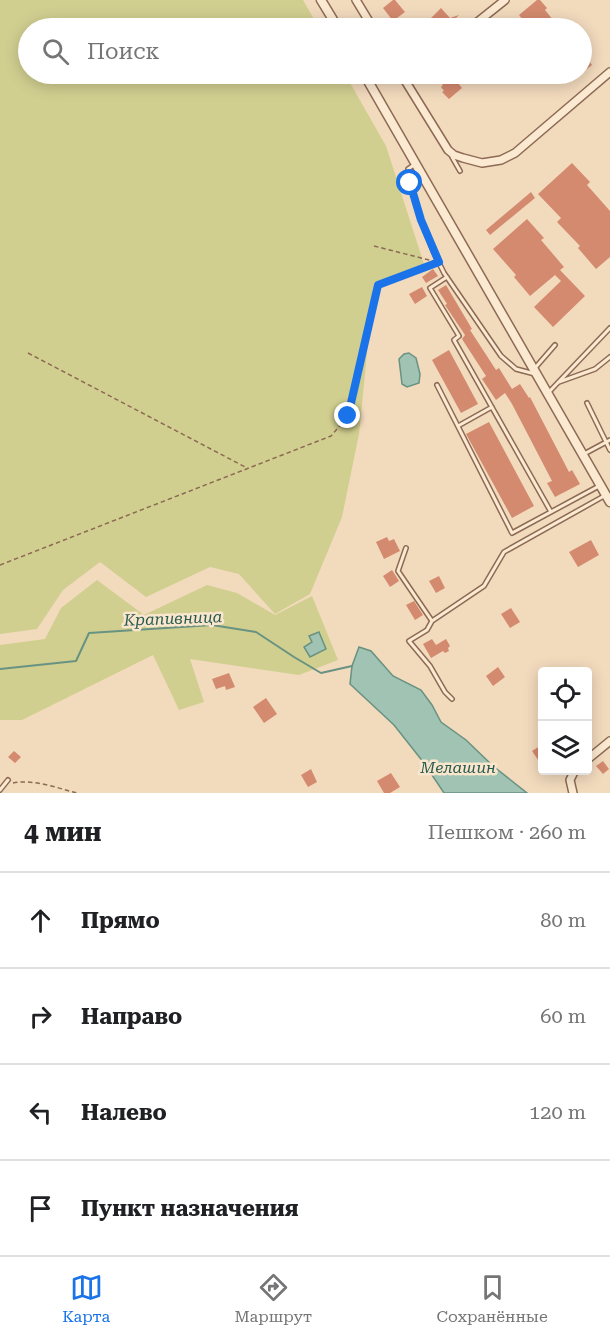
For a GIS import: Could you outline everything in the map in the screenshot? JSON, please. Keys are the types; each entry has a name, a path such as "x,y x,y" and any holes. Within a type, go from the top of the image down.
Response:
{"street":[{"path":"321,0 332,18"},
{"path":"356,0 367,18"},
{"path":"482,18 505,0"},
{"path":"407,84 448,150 463,158 494,162 515,153 610,72"},
{"path":"370,84 608,499"},
{"path":"592,756 610,741"},
{"path":"573,775 570,780 573,793"}],"lane":[{"path":"448,150 460,171"},
{"path":"416,164 408,169 410,183 421,220 439,262 501,356 516,369 535,371 555,345"},
{"path":"447,277 430,288 459,336 454,340 551,512"},
{"path":"547,393 610,328"},
{"path":"558,383 596,369 610,357"},
{"path":"437,385 512,533 600,485"},
{"path":"587,403 610,450"},
{"path":"458,426 492,407"},
{"path":"583,454 610,440"},
{"path":"452,699 410,641 427,630 432,621 484,586 504,552 608,499"},
{"path":"406,548 398,571 432,621"},
{"path":"0,790 8,780"}],"path":[{"path":"374,246 439,262"},
{"path":"0,565 331,436 348,416 378,285 439,262"},
{"path":"28,353 248,468"},
{"path":"5,784 24,781 77,793"}],"shaded area":[{"path":"0,0 303,0 313,18 18,18 18,84 351,84 386,146 424,264 374,283 359,434 342,517 310,594 275,614 239,574 210,567 146,597 100,562 63,590 37,629 0,634"},
{"path":"97,580 144,615 207,585 237,593 275,615 312,596 338,660 299,675 190,659 204,702 179,710 153,655 22,720 0,720 0,645 45,639 61,608"}],"water":[{"path":"409,353 416,358 420,374 419,383 407,387 402,384 399,359"},
{"path":"319,632 326,649 310,657 304,647 312,642 309,636"},
{"name":"Мелашин","path":"359,647 371,651 393,676 421,690 441,722 466,740 493,766 527,793 444,793 394,725 350,684 352,666"}],"building":[{"path":"395,0 405,12 397,18 391,18 383,8"},
{"path":"540,0 552,18 521,18 519,15"},
{"path":"441,8 450,18 431,18"},
{"path":"459,84 462,88 449,99 442,92 444,91 441,87"},
{"path":"572,163 590,182 587,185 610,211 610,257 596,269 578,248 580,246 557,222 561,218 538,194"},
{"path":"531,192 535,198 490,235 486,230"},
{"path":"527,219 544,238 541,240 564,267 560,270 585,296 553,327 534,307 561,281 555,275 530,296 514,277 516,275 493,249"},
{"path":"433,269 438,276 426,283 422,277"},
{"path":"446,285 472,329 470,330 496,370 499,368 512,389 520,384 530,397 569,472 572,470 580,484 555,497 547,483 552,481 512,404 505,393 496,400 482,379 486,376 462,339 465,335 438,290"},
{"path":"422,287 427,296 415,304 409,294"},
{"path":"449,350 478,404 461,413 432,360"},
{"path":"489,422 534,506 512,518 466,434"},
{"path":"387,537 389,541 394,539 400,551 384,559 376,542"},
{"path":"591,540 599,555 578,567 569,552"},
{"path":"392,570 399,581 390,587 383,576"},
{"path":"439,576 445,588 436,593 429,581"},
{"path":"414,601 423,615 415,620 406,605"},
{"path":"511,608 520,622 510,628 501,614"},
{"path":"432,639 436,645 446,639 450,646 449,651 445,653 443,651 431,658 423,644"},
{"path":"498,667 505,677 493,686 486,676"},
{"path":"229,673 235,687 226,690 225,686 216,689 212,679"},
{"path":"266,698 277,714 264,723 253,707"},
{"path":"538,747 538,760 532,751"},
{"path":"14,751 21,757 15,763 8,757"},
{"path":"603,761 609,769 603,774 596,766"},
{"path":"311,769 317,782 308,787 301,775"},
{"path":"391,773 400,787 390,793 384,793 377,781"}],"waterway":[{"name":"Крапивница","path":"0,669 76,661 89,633 212,625 256,632 321,673 352,666"}],"route":[{"path":"348,416 378,285 439,262 421,220 410,183"}]}
